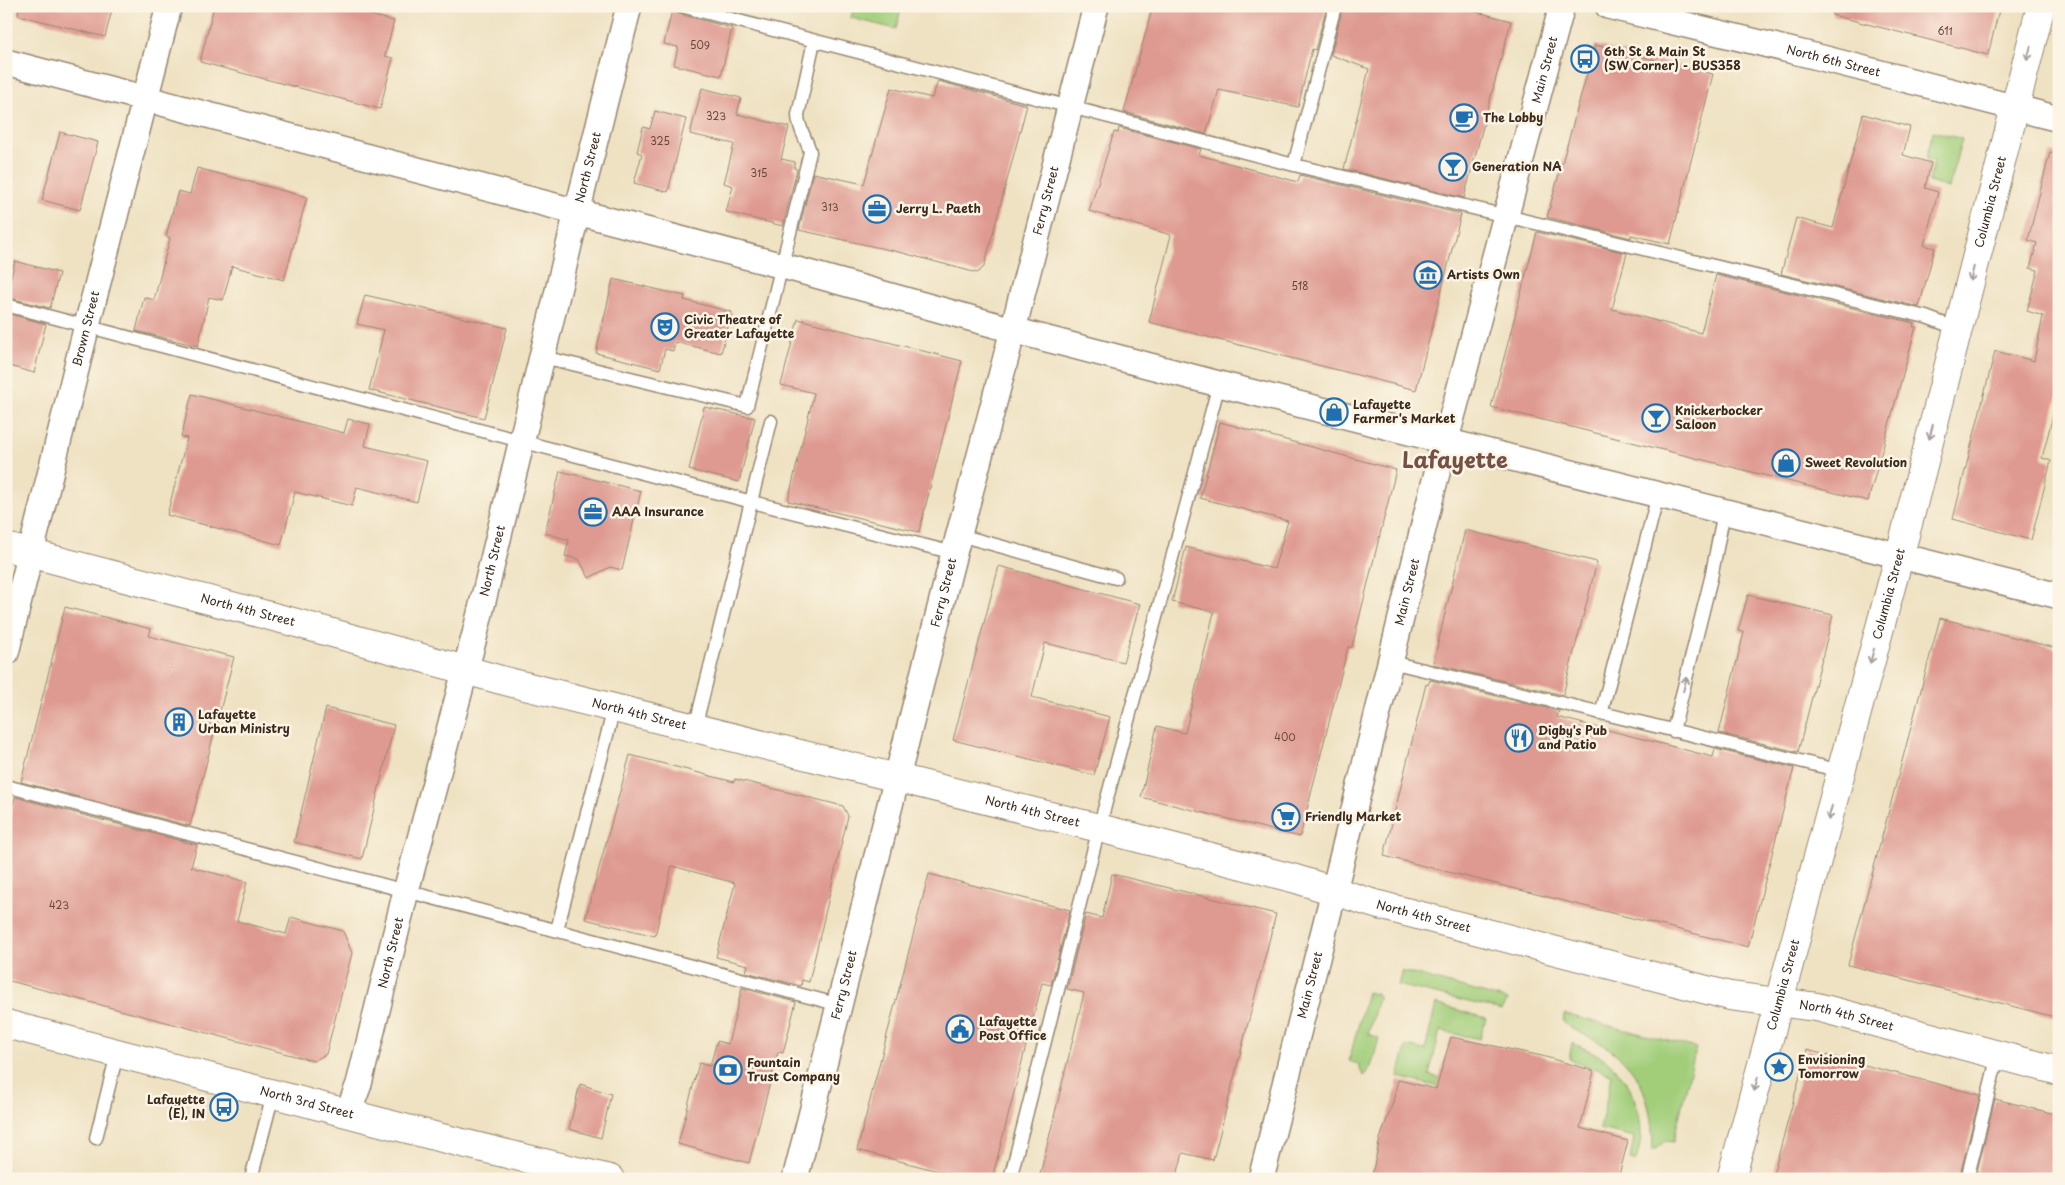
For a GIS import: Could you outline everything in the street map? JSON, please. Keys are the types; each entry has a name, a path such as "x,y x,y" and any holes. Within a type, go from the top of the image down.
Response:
{"street":[{"name":"Brown Street","path":"6,654 19,550 87,325 168,6"},
{"name":"North Street","path":"348,1113 359,1084 406,891 465,671 523,441 577,212 630,6"},
{"name":"Ferry Street","path":"795,1179 896,777 1096,6"},
{"name":"Main Street","path":"1261,1179 1446,442 1562,6"},
{"name":"North 6th Street","path":"1608,6 1818,57 2059,119"},
{"name":"Columbia Street","path":"1731,1179 1899,557 2041,6"},
{"path":"6,62 146,97 783,266 1013,330 1219,384 2059,596"},
{"name":"North 4th Street","path":"19,550 293,622 465,671 1099,828 1296,879 1375,904 1730,996 1778,1004 1818,1007 2059,1071"},
{"name":"North 3rd Street","path":"6,1024 608,1179"}],"lane":[{"path":"681,6 1294,166 1926,317 1958,330"},
{"path":"1294,166 1335,6"},
{"path":"542,357 748,406 810,152 809,145 798,126 798,115 814,40"},
{"path":"6,304 752,502 1116,578"},
{"path":"1010,1179 1099,828 1219,384"},
{"path":"695,728 771,421"},
{"path":"1601,714 1658,495"},
{"path":"1673,731 1711,578 1724,512"},
{"path":"1391,662 1841,771"},
{"path":"557,930 614,708"},
{"path":"6,786 840,1004"},
{"path":"96,1138 117,1054"},
{"path":"1967,1179 1998,1055"},
{"path":"252,1175 273,1094"}],"green space":[{"path":"854,6 902,6 896,29 851,18"},
{"path":"1933,131 1962,139 1948,188 1929,182 1934,161 1926,159"},
{"path":"1402,971 1508,1000 1502,1010 1398,985"},
{"path":"1367,992 1379,995 1368,1034 1379,1038 1371,1067 1363,1076 1358,1064 1349,1061"},
{"path":"1436,1004 1486,1018 1480,1039 1440,1031 1429,1075 1454,1082 1452,1090 1398,1077 1406,1046 1425,1050"},
{"path":"1564,1014 1696,1048 1673,1142 1665,1141 1653,1151 1647,1103 1643,1089 1636,1076 1615,1053 1563,1022"},
{"path":"1572,1043 1606,1060 1627,1084 1639,1114 1641,1135 1636,1161 1630,1159 1634,1137 1600,1129 1612,1075 1569,1059"}],"building":[{"path":"19,6 113,6 105,37 18,15"},
{"path":"214,6 359,6 358,12 394,21 385,56 393,58 380,109 200,62"},
{"path":"673,6 679,14 732,28 721,76 674,65 678,47 664,44"},
{"path":"714,6 737,6 736,12"},
{"path":"1153,6 1327,6 1315,50 1312,49 1298,107 1219,90 1206,134 1124,112"},
{"path":"1343,6 1454,6 1511,21 1464,198 1344,169 1369,69 1331,55"},
{"path":"1833,6 2000,6 1988,55 1832,15"},
{"path":"1595,45 1713,74 1670,244 1631,235 1631,238 1547,217"},
{"path":"938,81 1027,105 984,267 977,273 903,253 799,230 813,173 864,184 891,88 932,98"},
{"path":"702,88 741,98 737,114 789,127 781,159 795,162 794,168 797,169 783,226 726,212 733,186 724,183 734,144 690,134"},
{"path":"655,111 686,119 668,192 634,183 642,154 637,152 643,127 650,129"},
{"path":"1863,114 1910,127 1903,155 1931,163 1925,188 1938,192 1924,245 1935,248 1919,307 1781,274 1796,218 1833,228"},
{"path":"1119,128 1201,149 1199,155 1298,182 1300,175 1461,214 1416,390 1149,322 1171,235 1089,211 1114,132 1118,133"},
{"path":"60,132 98,142 80,210 42,200"},
{"path":"2050,152 2059,153 2059,392 2042,458 2051,461 2031,540 1953,519 1995,351 2034,361 2043,316 2027,311 2038,270 2030,268 2037,243 2028,240"},
{"path":"197,168 307,197 284,280 232,266 223,300 209,297 198,346 136,331 144,297 154,300 170,238 166,236 178,191 190,194"},
{"path":"1537,232 1627,253 1612,309 1701,333 1716,275 1914,323 1913,327 1916,327 1868,501 1491,407"},
{"path":"15,261 59,273 50,308 6,297"},
{"name":"Civic Theatre of Greater Lafayette","path":"613,279 685,296 684,300 732,312 721,353 675,342 673,351 665,349 660,369 596,353"},
{"path":"365,295 507,328 484,418 369,390 384,330 357,324"},
{"path":"6,313 46,324 34,373 6,365"},
{"path":"798,319 962,361 919,532 788,501 814,393 781,385"},
{"path":"192,394 344,433 348,419 370,424 365,446 427,461 417,502 357,487 352,506 295,492 281,545 167,515 187,438 181,437"},
{"path":"704,407 755,418 739,482 689,470"},
{"path":"1220,422 1396,470 1352,647 1348,647 1300,837 1141,797 1157,726 1185,733 1214,612 1172,602 1186,547 1274,569 1288,521 1200,498"},
{"name":"AAA Insurance","path":"560,471 641,491 622,570 610,567 589,578 579,559 565,556 569,540 545,533"},
{"path":"1465,530 1597,562 1563,695 1433,664"},
{"path":"999,566 1140,604 1123,662 1045,643 1032,697 1110,717 1094,775 953,740"},
{"path":"1748,595 1833,615 1798,752 1719,733 1744,632 1738,631"},
{"path":"65,607 151,629 149,636 234,657 190,826 21,782"},
{"path":"1940,618 2059,649 2059,1018 1848,965"},
{"path":"1430,680 1559,711 1557,717 1713,757 1715,749 1794,768 1748,947 1384,856 1426,684 1428,685"},
{"path":"326,708 394,725 362,859 294,842"},
{"path":"630,755 734,782 735,779 843,806 848,816 809,982 802,980 801,986 746,972 748,965 716,957 735,883 672,866 655,936 585,919"},
{"path":"15,797 197,845 191,867 247,882 237,921 286,934 291,917 343,931 352,953 326,1054 314,1061 6,980 6,830"},
{"name":"Lafayette Post Office","path":"929,874 1070,910 1051,985 1042,983 992,1179 969,1179 857,1150"},
{"path":"1112,874 1276,914 1213,1160 1183,1153 1176,1179 1039,1179 1084,993 1067,989 1086,914 1102,918"},
{"name":"Fountain Trust Company","path":"742,988 796,1002 783,1053 778,1052 749,1163 678,1144 699,1063 710,1066 717,1041 728,1044"},
{"path":"1451,1037 1542,1056 1594,1071 1580,1128 1628,1141 1618,1179 1371,1179 1380,1139 1393,1102 1398,1080 1436,1089"},
{"path":"1807,1050 1980,1095 1959,1179 1772,1179"},
{"path":"580,1084 611,1094 601,1138 569,1129"},
{"path":"1995,1099 2059,1115 2059,1179 1975,1179"}],"place":[{"name":"6th St & Main St (SW Corner) - BUS358","path":"1585,59"},
{"name":"The Lobby","path":"1464,118"},
{"name":"Generation NA","path":"1453,167"},
{"name":"Jerry L. Paeth","path":"877,209"},
{"name":"Artists Own","path":"1428,275"},
{"name":"Civic Theatre of Greater Lafayette","path":"665,327"},
{"name":"Lafayette Farmer's Market","path":"1334,412"},
{"name":"Knickerbocker Saloon","path":"1656,418"},
{"name":"Sweet Revolution","path":"1786,463"},
{"name":"AAA Insurance","path":"593,512"},
{"name":"Lafayette Urban Ministry","path":"179,722"},
{"name":"Digby's Pub and Patio","path":"1519,738"},
{"name":"Friendly Market","path":"1286,817"},
{"name":"Lafayette Post Office","path":"960,1029"},
{"name":"Envisioning Tomorrow","path":"1779,1067"},
{"name":"Fountain Trust Company","path":"728,1070"},
{"name":"Lafayette (E), IN","path":"224,1107"}],"district":[{"name":"Lafayette","path":"1455,460"}]}
